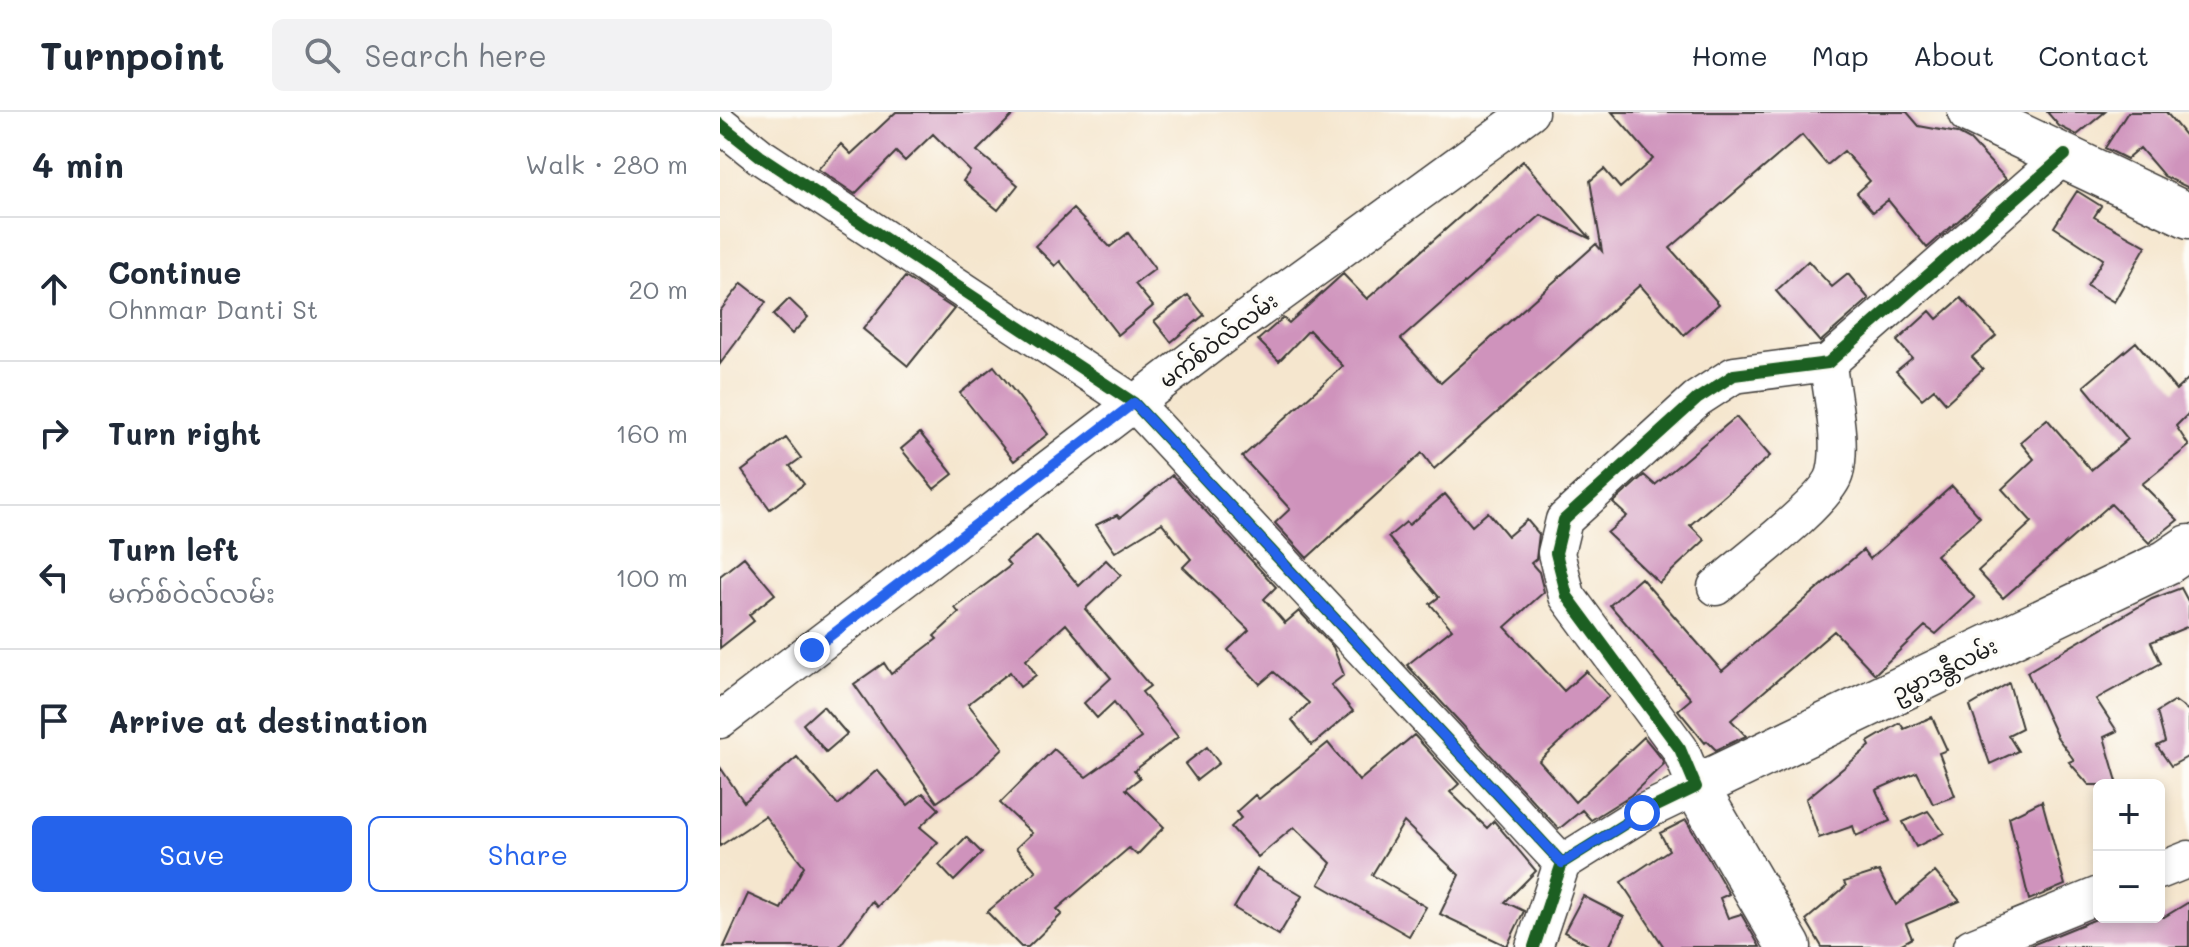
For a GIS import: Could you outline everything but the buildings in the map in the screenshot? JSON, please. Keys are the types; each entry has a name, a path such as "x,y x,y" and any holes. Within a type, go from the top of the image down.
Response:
{"main road":[{"path":"1970,112 2189,216"},
{"name":"ဥမ္မာဒန္တီလမ်း","path":"1696,787 2167,562 2189,547"},
{"path":"1696,787 1789,947"}],"street":[{"name":"မက်စ်ဝဲလ်လမ်း","path":"720,720 1134,403 1530,112"},
{"path":"720,124 760,156 1134,403 1562,863"},
{"path":"1534,947 1562,863 1642,813 1696,787 1680,749 1567,596 1556,553 1564,520 1697,399 1734,375 1828,363 2065,155"},
{"path":"1716,587 1819,498 1835,475 1836,441 1828,363"},
{"path":"2165,869 2189,859"},
{"path":"1971,947 2093,897"}],"cycle path":[{"path":"720,124 760,156 1134,403 1562,863"},
{"path":"1534,947 1562,863 1642,813 1696,787 1680,749 1567,596 1556,553 1564,520 1697,399 1734,375 1828,363 2065,155"}],"route":[{"path":"812,650 1134,403 1562,863 1642,813"}]}
